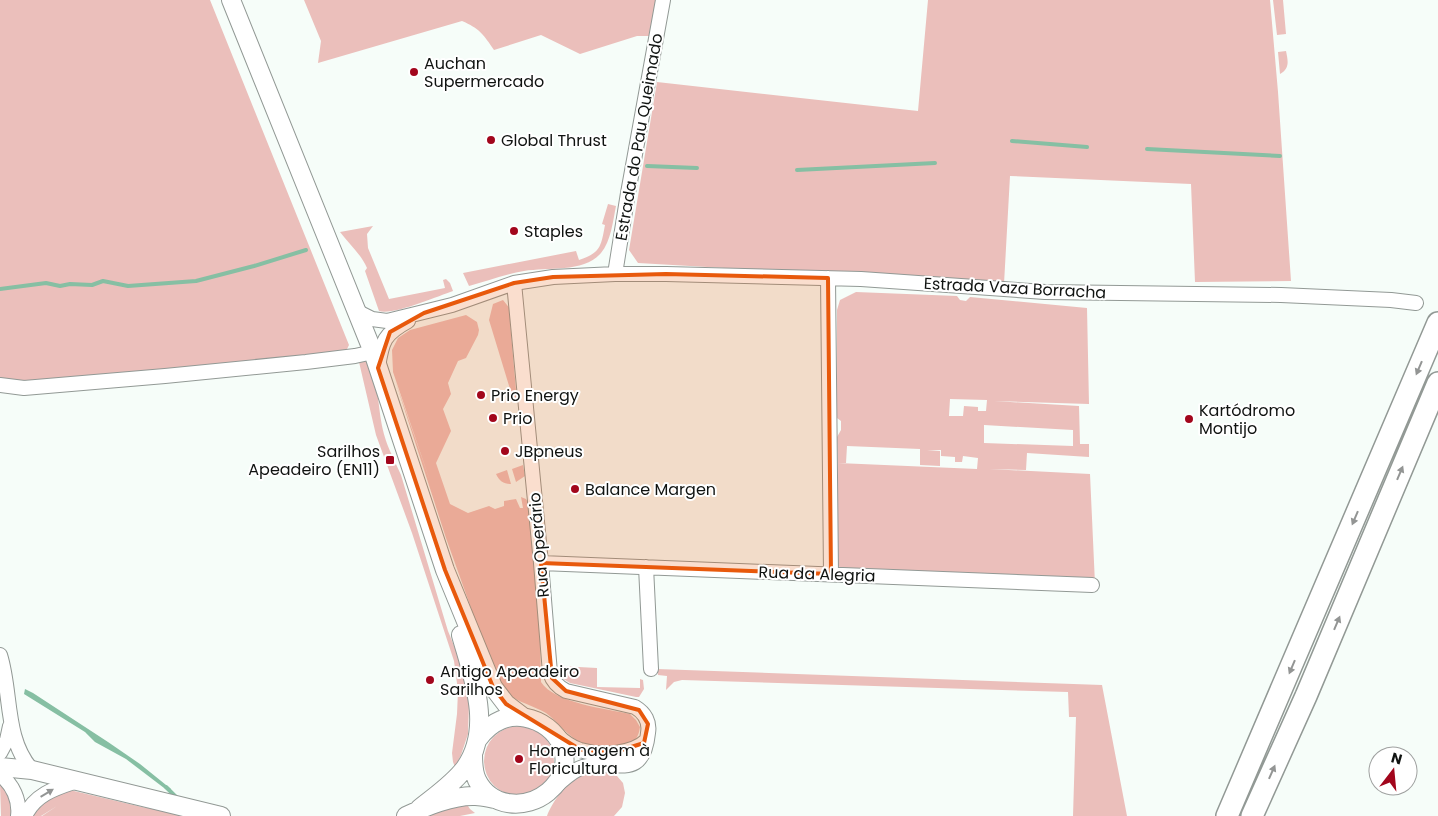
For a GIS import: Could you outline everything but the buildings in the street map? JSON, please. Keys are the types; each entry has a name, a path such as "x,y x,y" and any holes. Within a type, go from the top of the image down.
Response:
{"highway":[{"path":"1226,816 1438,323"},
{"path":"1252,816 1306,696 1438,383"}],"main road":[{"path":"231,0 375,360 445,570 492,687 506,704 523,717 543,724 557,735 563,747 566,760 563,773 550,791 538,816"},
{"path":"445,570 478,703 480,722 473,767 477,780 485,791 503,806"},
{"path":"412,812 450,784 464,768 484,731 502,719 523,717"},
{"path":"0,767 32,770 222,816"},
{"path":"412,812 457,798 475,796 503,806 525,804 536,800 550,791"}],"street":[{"name":"Estrada do Pau Queimado","path":"615,274 663,0"},
{"name":"Estrada Vaza Borracha","path":"424,313 514,283 553,277 615,274 828,278 1045,292 1281,295 1391,300 1416,303"},
{"path":"828,278 830,574"},
{"name":"Rua Operário","path":"514,283 550,673 560,687 577,695 639,710 644,714 648,724 647,740"},
{"path":"356,310 372,319 383,322 424,313"},
{"path":"0,384 24,388 165,376 355,356 375,360 390,332 424,313"},
{"name":"Rua da Alegria","path":"541,563 1092,585"},
{"path":"646,567 652,669"},
{"path":"0,655 7,686 11,725 20,753 32,770"},
{"path":"0,753 7,740 11,725"},
{"path":"557,735 568,744 581,750 606,753 631,750 647,740"},
{"path":"550,791 571,774 584,767 618,766 636,762 646,750 647,740"},
{"path":"0,776 8,783 16,796 19,807 18,816"},
{"path":"25,816 34,802 44,794 58,787 78,781"}],"highlighted area":[{"path":"666,274 828,278 831,574 541,563 552,678 566,691 639,710 648,724 644,743 615,752 581,750 506,704 493,687 445,570 378,368 390,332 424,313 514,283 553,277"}],"shaded area":[{"path":"0,0 210,0 349,345 344,355 27,382 0,381"},
{"path":"304,0 657,0 651,36 637,36 580,54 541,35 494,50 481,32 462,21 318,63 321,41"},
{"path":"928,0 1270,0 1291,281 1195,282 1191,184 1010,176 1004,284 638,263 629,250 657,82 918,111"},
{"path":"1273,0 1283,0 1286,34 1277,35"},
{"path":"1286,51 1287,67 1280,74 1278,52"},
{"path":"608,204 616,206 611,231 601,253 594,259 585,264 565,268 517,272 469,286 463,273 576,251 579,260 592,255 601,243 605,225 602,224"},
{"path":"373,226 367,234 368,248 389,299 445,288 443,280 446,279 453,291 394,311 379,311 365,271 367,268 340,232"},
{"path":"856,292 957,296 960,300 966,301 970,297 1087,308 1089,404 994,401 1079,406 1080,444 1089,444 1089,457 1027,453 1026,470 989,469 1090,474 1095,584 846,572 837,565 837,437 841,430 841,421 837,418 837,310 840,300","holes":["950,399 987,400 986,411 978,411 978,407 964,406 963,416 949,416","984,425 1073,430 1073,446 984,443","847,446 920,449 920,465 940,466 940,451 927,450 941,450 941,456 955,457 955,462 962,462 963,456 978,458 977,469 838,463 846,463"]},
{"path":"503,300 511,310 512,320 510,322 517,401 514,402 489,320 493,304"},
{"path":"466,315 477,322 478,335 466,358 458,361 448,383 451,394 443,409 451,431 436,463 450,504 468,513 489,506 495,509 504,506 504,501 516,499 520,508 523,508 521,497 526,499 530,506 540,632 541,682 557,695 569,700 630,714 640,727 635,740 626,745 589,745 578,741 546,713 510,695 501,685 491,664 446,538 395,380 431,484 393,372 392,350 398,338 410,330"},
{"path":"367,360 376,388 384,434 392,455 388,458 391,464 395,462 401,475 448,631 461,663 465,680 469,704 468,734 455,767 452,753 458,691 454,661 412,533 376,435 359,362"},
{"path":"523,465 525,476 516,482 512,469"},
{"path":"507,470 511,484 502,482 496,474"},
{"path":"560,666 597,668 597,687 640,688 640,679 643,680 644,689 639,697 636,697 570,683 560,677"},
{"path":"657,669 1102,685 1127,816 1073,816 1076,717 1069,717 1068,692 682,680 674,682 666,690 667,676 658,675"},
{"path":"25,689 108,742 140,764 171,789 168,791 126,759 95,742 85,732 24,694"},
{"path":"519,726 538,732 548,742 554,761 548,780 538,790 519,796 500,790 490,780 484,761 490,742 500,732"},
{"path":"602,771 617,776 623,783 625,793 622,807 614,816 547,816 557,798 571,781 584,773"},
{"path":"0,784 9,799 12,816 1,816"},
{"path":"65,790 189,816 42,816 57,806 41,816 30,816 41,802"},
{"path":"466,803 475,813 460,816 426,816 437,810"}],"waterway":[{"path":"1012,141 1087,147"},
{"path":"1147,149 1280,156"},
{"path":"797,170 935,163"},
{"path":"647,166 697,168"},
{"path":"0,289 46,283 60,286 70,284 92,285 103,281 128,286 196,281 306,250"},
{"path":"166,787 177,798"}],"place":[{"name":"Auchan Supermercado","path":"414,72"},
{"name":"Global Thrust","path":"491,140"},
{"name":"Staples","path":"514,231"},
{"name":"Prio Energy","path":"481,395"},
{"name":"Prio","path":"493,418"},
{"name":"Kartódromo Montijo","path":"1189,419"},
{"name":"JBpneus","path":"505,451"},
{"name":"Sarilhos Apeadeiro (EN11)","path":"390,460"},
{"name":"Balance Margen","path":"575,489"},
{"name":"Antigo Apeadeiro Sarilhos","path":"430,680"},
{"name":"Homenagem à Floricultura","path":"519,759"}]}
